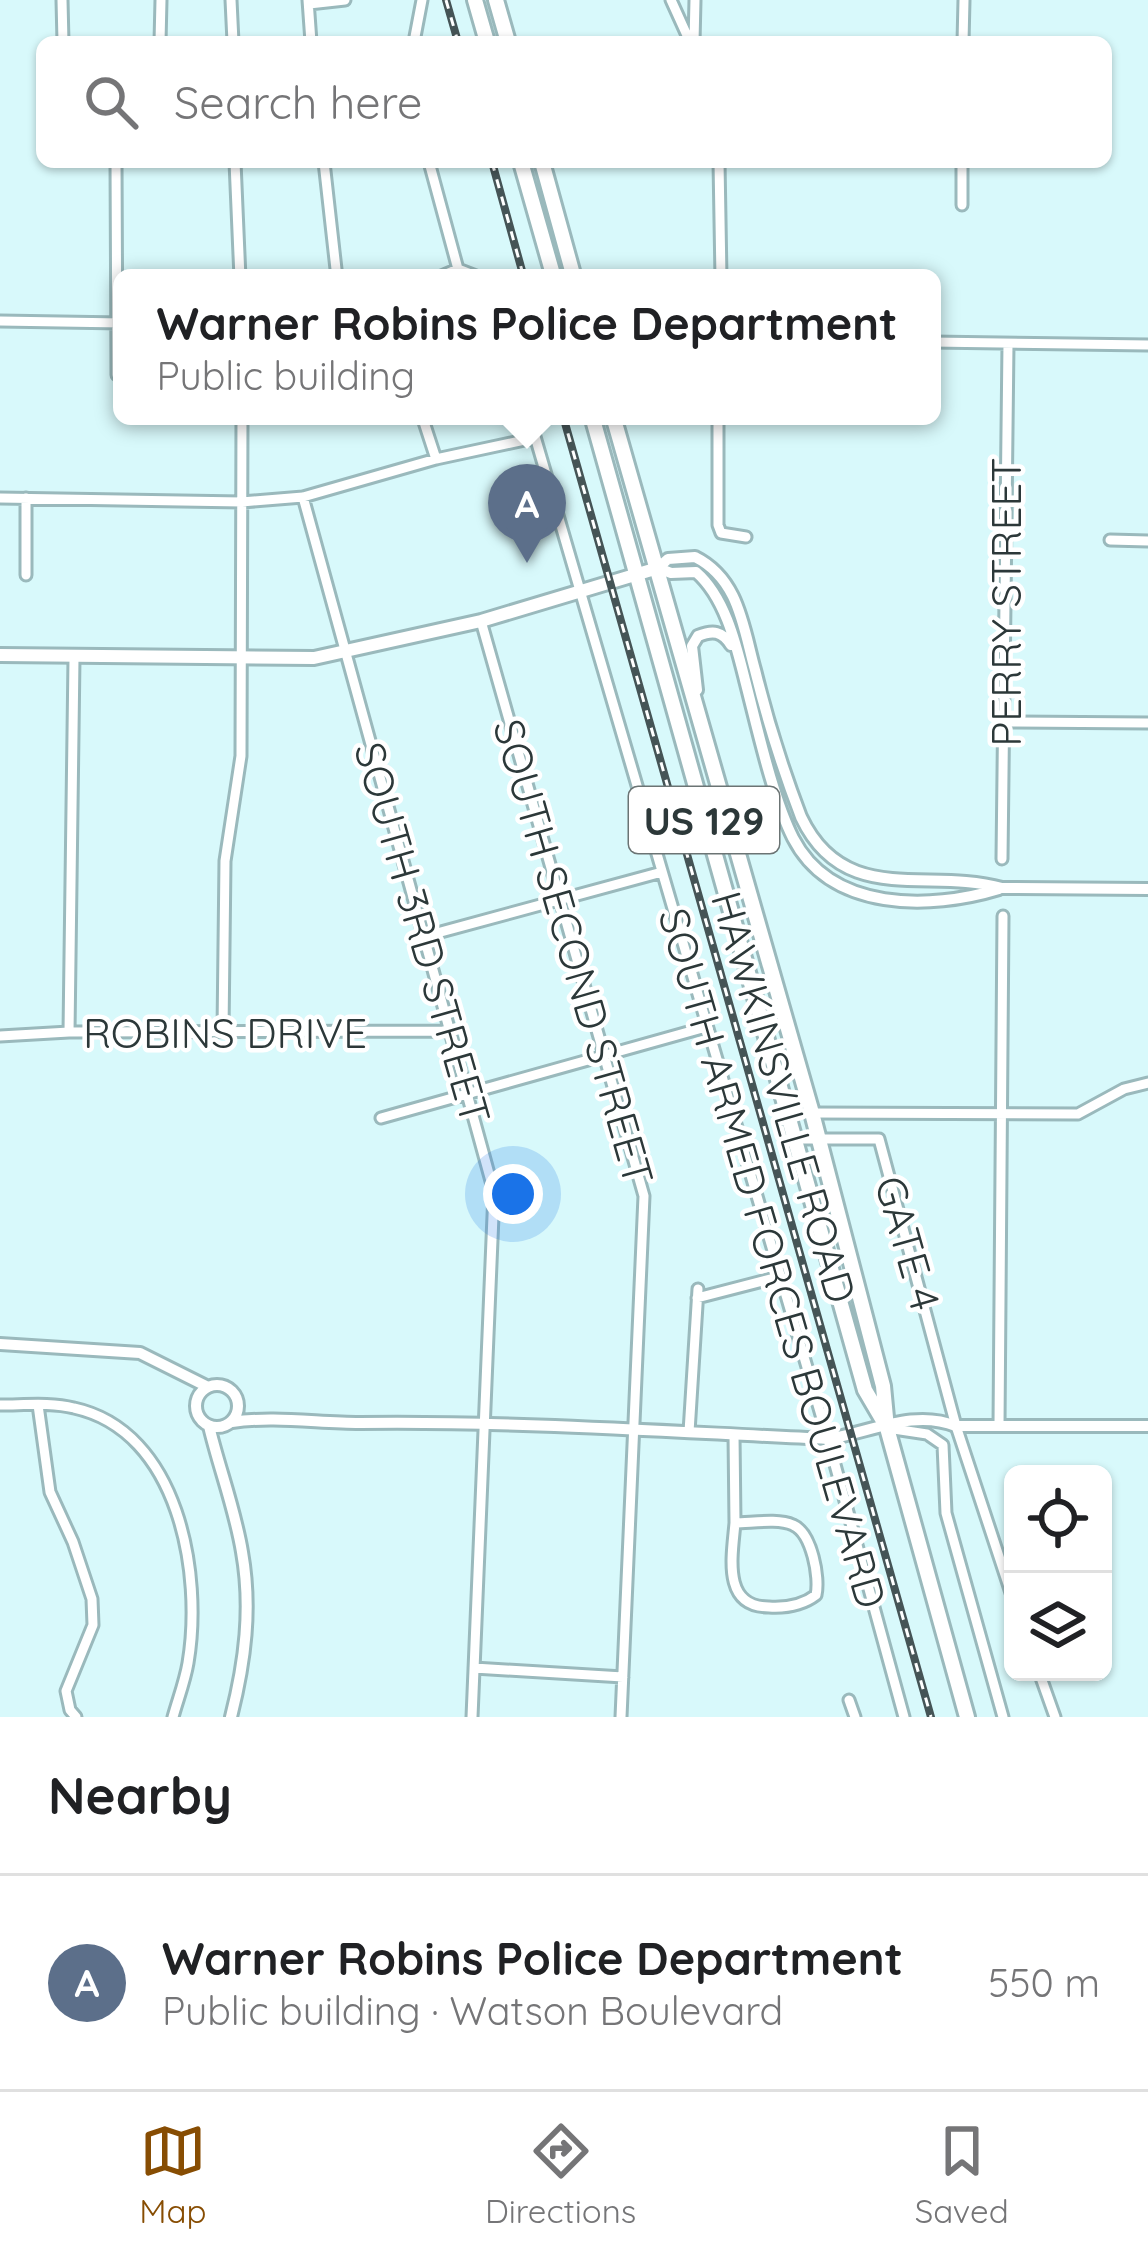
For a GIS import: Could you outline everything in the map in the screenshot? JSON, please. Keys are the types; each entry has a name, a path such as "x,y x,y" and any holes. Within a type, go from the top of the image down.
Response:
{"main road":[{"path":"475,0 485,36"},
{"path":"496,0 506,36"},
{"path":"523,168 551,269"},
{"path":"544,168 572,269"},
{"name":"HAWKINSVILLE ROAD","path":"594,425 866,1390 887,1428"},
{"name":"HAWKINSVILLE ROAD","path":"616,425 812,1113 883,1386 887,1428 967,1717"},
{"path":"0,656 314,658 345,654 482,621 658,568"}],"street":[{"path":"62,0 63,36"},
{"path":"160,36 161,0"},
{"path":"231,0 232,36"},
{"path":"311,36 308,2 345,0"},
{"path":"415,36 422,0"},
{"path":"671,0 689,36"},
{"path":"692,36 695,0"},
{"path":"964,0 964,36"},
{"path":"116,168 119,269"},
{"path":"235,168 240,269"},
{"path":"325,168 337,269"},
{"path":"432,168 458,269"},
{"path":"719,168 721,269"},
{"path":"962,168 962,205"},
{"path":"0,321 113,323"},
{"path":"941,342 1148,345"},
{"name":"PERRY STREET","path":"1002,859 1008,344"},
{"path":"223,1031 225,861 241,756 242,425"},
{"path":"425,425 436,460"},
{"name":"SOUTH ARMED FORCES BOULEVARD","path":"531,425 828,1439 904,1717"},
{"path":"718,425 718,525 721,533 746,537"},
{"path":"0,498 242,502 303,497 534,438"},
{"name":"SOUTH 3RD STREET","path":"303,497 494,1192 472,1717"},
{"path":"26,498 26,575"},
{"path":"1110,540 1148,541"},
{"path":"1002,888 892,901 853,892 816,869 794,840 728,622 696,572 671,573 658,568 668,559 694,557 723,578 746,628 793,796 809,834 822,849 857,872 893,881 980,882 1002,888 1148,889"},
{"name":"SOUTH SECOND STREET","path":"482,621 644,1196 621,1717"},
{"path":"703,726 692,653 698,636 723,634 744,675"},
{"path":"69,1032 74,658"},
{"path":"1004,722 1148,723"},
{"path":"426,936 662,872"},
{"path":"999,1426 1003,916"},
{"path":"381,1118 706,1027"},
{"name":"ROBINS DRIVE","path":"0,1036 450,1031"},
{"path":"812,1113 1078,1114 1124,1089 1148,1083"},
{"name":"GATE 4","path":"797,1139 879,1139 956,1426"},
{"path":"688,1432 697,1293 778,1277"},
{"path":"0,1344 140,1353 208,1387 227,1388 238,1403 267,1418"},
{"path":"178,1373 197,1398"},
{"path":"208,1387 197,1398 196,1412 221,1425 267,1418 828,1439 887,1428 927,1434 943,1445 946,1513 1003,1717"},
{"path":"231,1717 244,1652 248,1594 242,1551 217,1458 221,1425 238,1403"},
{"path":"0,1405 72,1407 97,1415 137,1442 155,1466 172,1502 189,1565 188,1666 173,1717"},
{"path":"38,1406 50,1492 92,1599 93,1625 66,1690 76,1717"},
{"path":"887,1428 901,1420 936,1418 956,1426 1148,1426"},
{"path":"956,1426 1004,1573"},
{"path":"734,1435 733,1574 741,1599 752,1606 773,1608 803,1603 816,1595 819,1583 801,1531 791,1523 735,1522"},
{"path":"474,1668 623,1677"},
{"path":"1042,1681 1055,1717"},
{"path":"849,1700 855,1717"}],"railway":[{"path":"446,0 456,36"},
{"path":"494,168 522,269"},
{"path":"566,425 931,1717"}],"place":[{"name":"Warner Robins Police Department","path":"527,563"}]}
